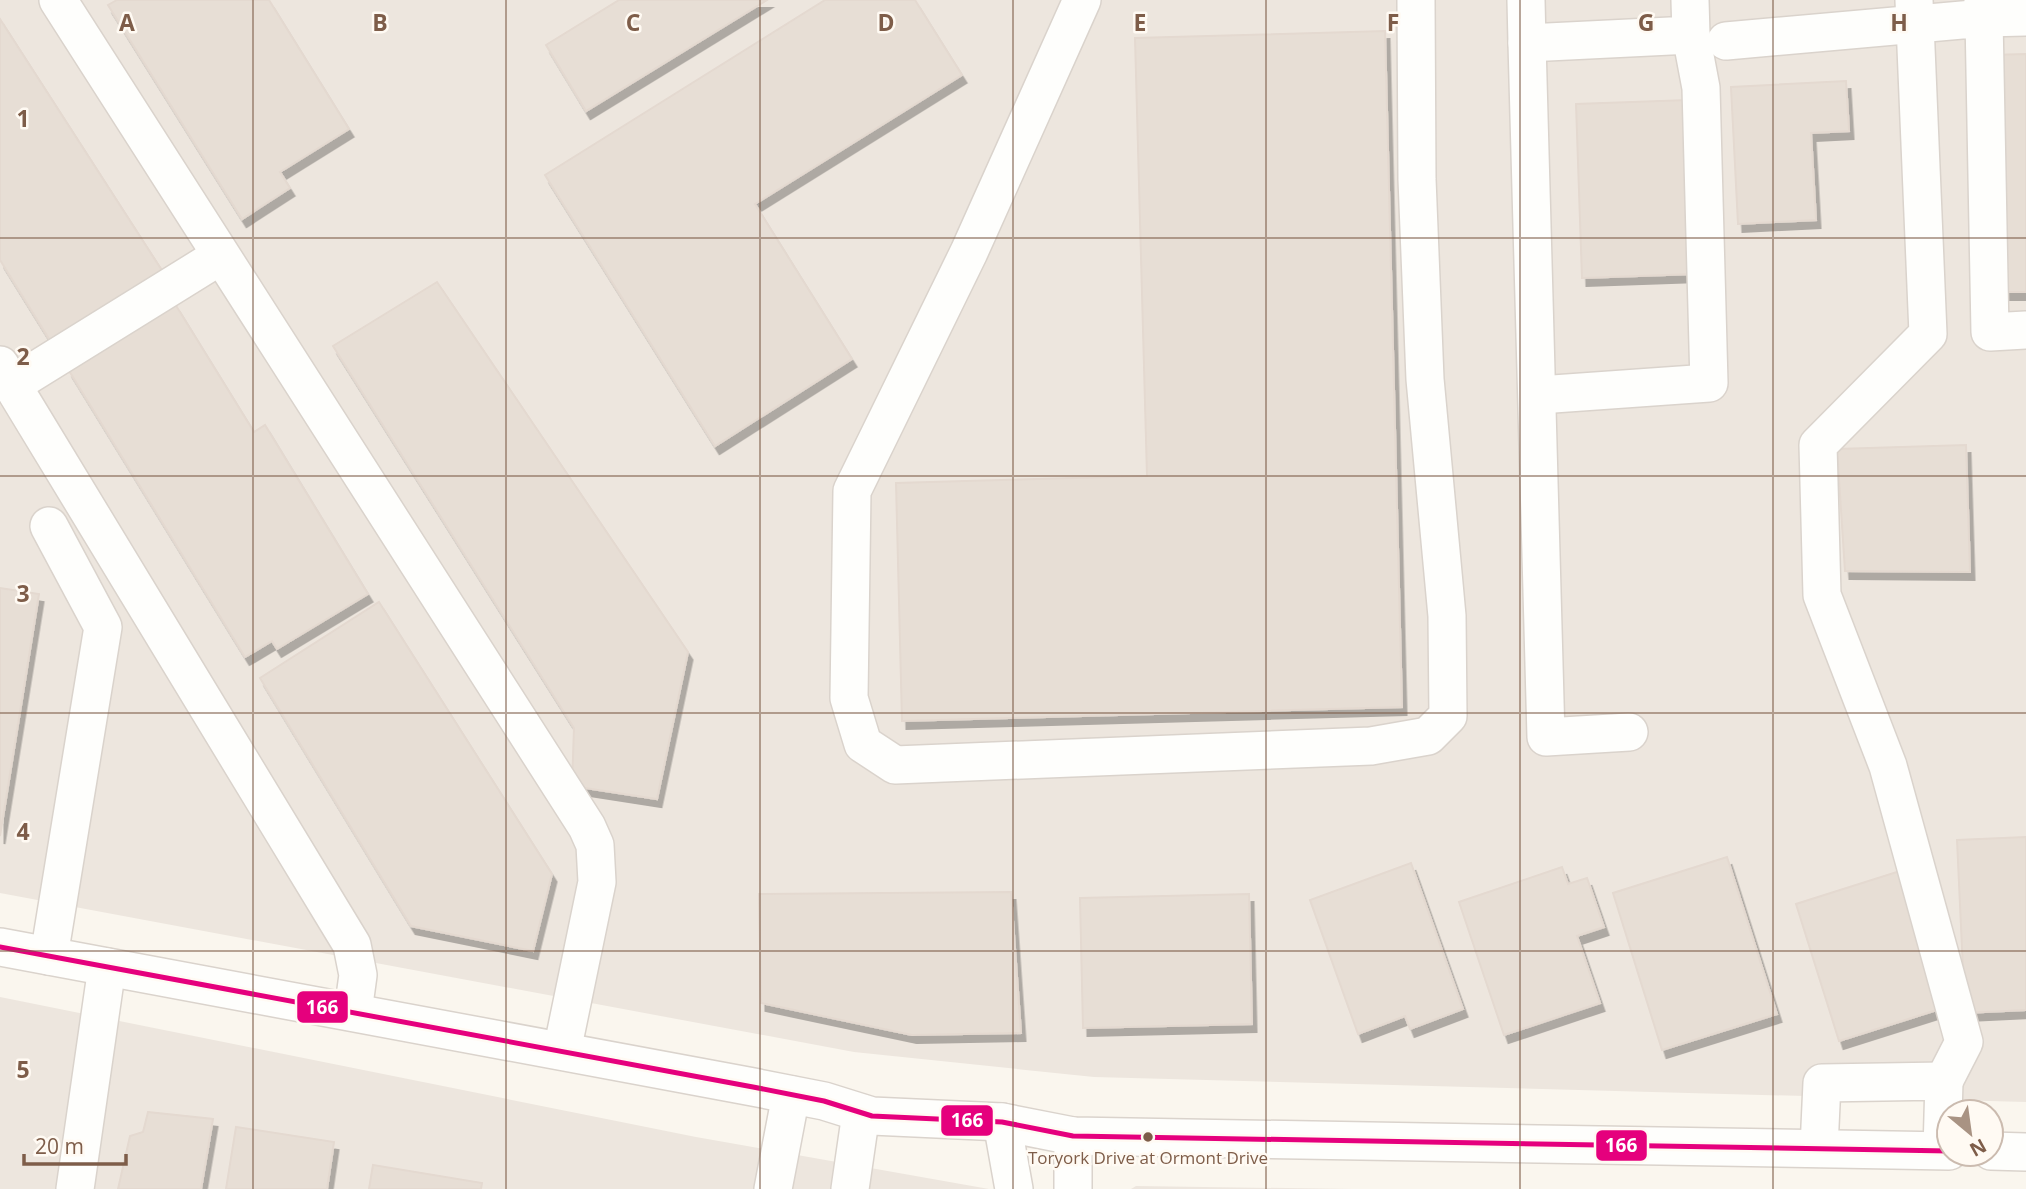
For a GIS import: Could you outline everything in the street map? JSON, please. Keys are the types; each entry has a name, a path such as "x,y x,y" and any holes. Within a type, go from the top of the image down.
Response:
{"street":[{"path":"58,0 220,256 524,724 595,845 597,883 562,1051"},
{"path":"1082,0 969,252 852,491 849,698 863,744 895,765 1371,746 1428,736 1448,716 1447,616 1425,379 1417,179 1416,0"},
{"path":"1526,0 1539,395 1546,737 1629,732"},
{"path":"1983,9 1990,332 2026,330"},
{"path":"1726,41 1914,12 1983,9 2026,17"},
{"path":"1914,12 1928,334 1818,445 1822,595 1888,766 1964,1042 1944,1081 1944,1098"},
{"path":"1528,43 1690,18 1701,88 1709,383 1539,395"},
{"path":"220,256 6,375 352,945 358,975 353,1012"},
{"path":"48,526 103,627 49,956"},
{"path":"0,947 792,1095 862,1113 1002,1122 1073,1136 1935,1151"},
{"path":"75,1189 107,967"},
{"path":"1819,1148 1822,1083 1944,1081"},
{"path":"773,1189 792,1095"},
{"path":"850,1189 862,1113"},
{"path":"1002,1122 1014,1189"},
{"path":"1073,1136 1073,1189"},
{"path":"2005,1151 2026,1152"}],"shaded area":[{"path":"0,0 2026,0 2026,1102 2005,1101 2005,1098 1935,1100 1094,1077 854,1052 0,893"},
{"path":"0,997 696,1137 989,1189 0,1189"},
{"path":"1136,1186 1353,1189 1131,1189"}],"building":[{"path":"117,0 269,0 349,129 280,172 290,188 242,219 108,5"},
{"path":"619,0 767,0 586,111 546,45"},
{"path":"825,0 915,0 962,75 755,204 852,359 715,446 545,175"},
{"path":"0,19 163,272 51,342 0,260"},
{"path":"1385,31 1402,707 902,721 896,483 1147,476 1135,38"},
{"path":"2026,54 2026,292 1997,292 1991,55"},
{"path":"1846,81 1849,131 1811,133 1816,220 1738,224 1731,87"},
{"path":"1688,100 1694,274 1582,278 1576,104"},
{"path":"437,282 688,652 657,799 572,786 574,728 333,346"},
{"path":"175,304 254,432 265,425 368,594 277,649 272,641 245,657 68,369"},
{"path":"1966,445 1970,572 1845,571 1837,449"},
{"path":"0,588 39,594 0,836"},
{"path":"379,602 552,874 533,951 411,926 260,678"},
{"path":"2026,837 2026,1010 1965,1013 1957,840"},
{"path":"1727,857 1777,1014 1662,1050 1613,893"},
{"path":"1411,863 1463,1009 1410,1029 1405,1016 1358,1034 1310,900"},
{"path":"1562,867 1568,884 1587,878 1604,927 1577,936 1600,1003 1504,1035 1459,902"},
{"path":"1900,871 1943,1008 1839,1041 1796,904"},
{"path":"1011,892 1021,1033 912,1035 761,1003 759,894"},
{"path":"1249,894 1252,1024 1083,1028 1080,898"},
{"path":"148,1112 213,1119 201,1189 118,1189 130,1136 143,1132"},
{"path":"236,1127 334,1142 327,1189 226,1189"},
{"path":"373,1165 482,1183 481,1189 369,1189"}],"transit line":[{"name":"166","path":"0,947 753,1087 824,1101 872,1116 1002,1122 1073,1136 1935,1151"}],"place":[{"name":"Toryork Drive at Ormont Drive","path":"1148,1137"}]}
